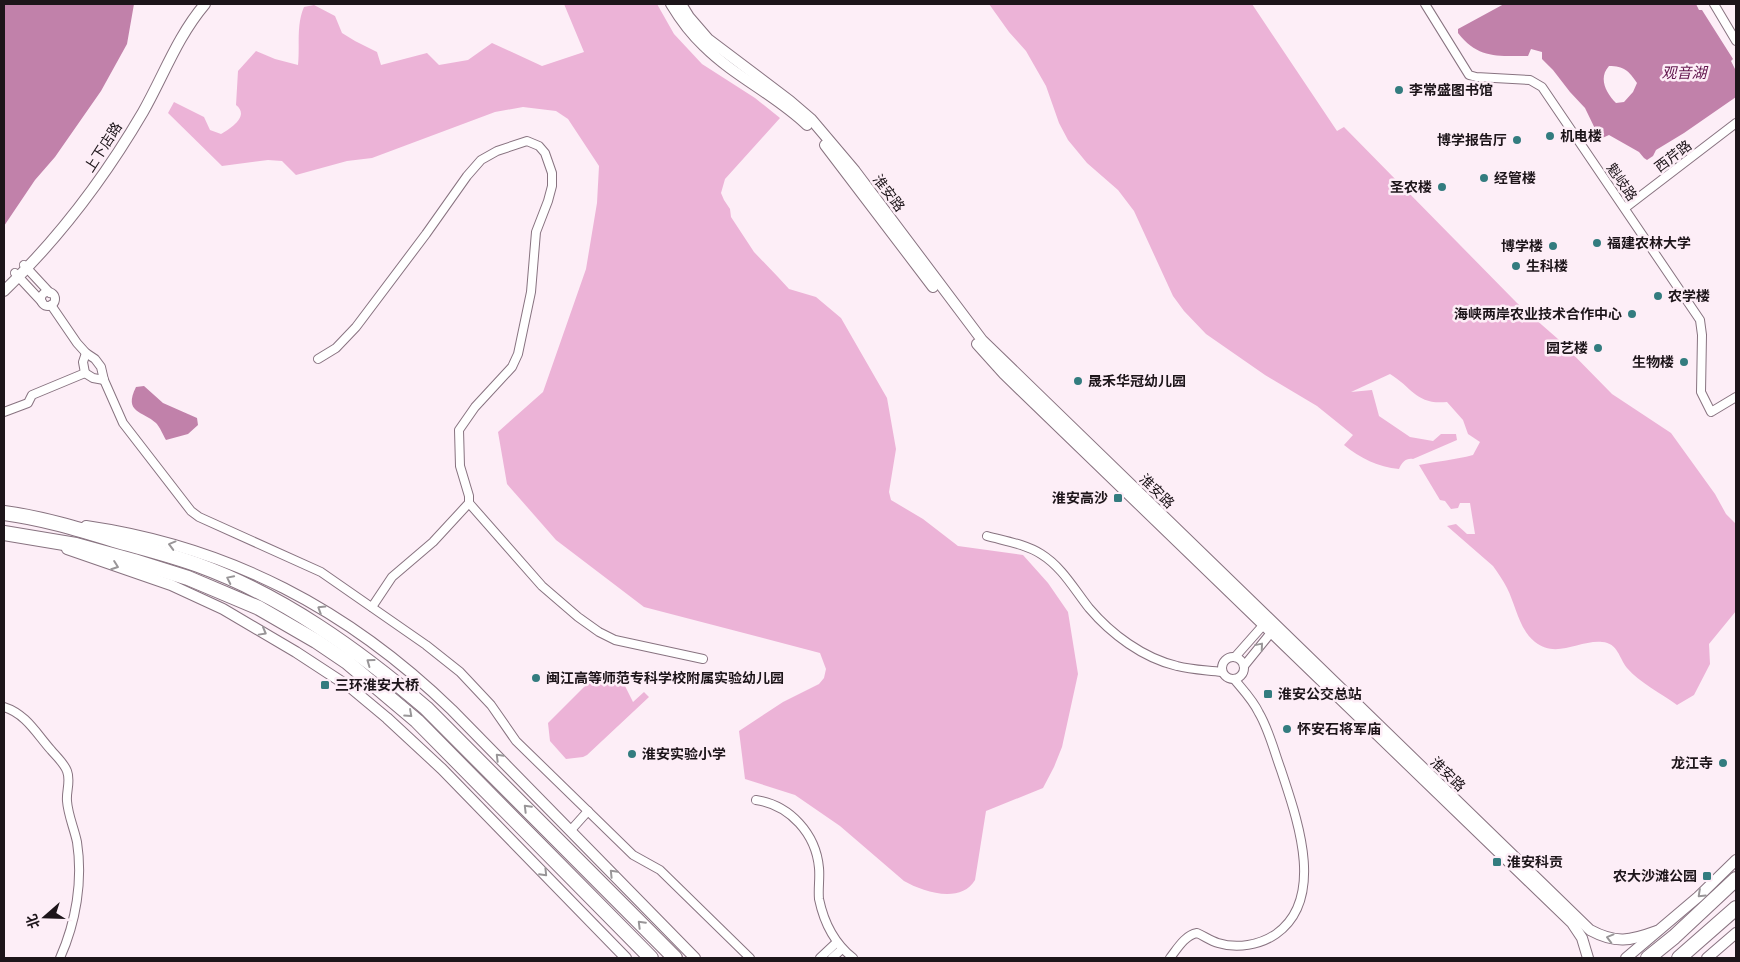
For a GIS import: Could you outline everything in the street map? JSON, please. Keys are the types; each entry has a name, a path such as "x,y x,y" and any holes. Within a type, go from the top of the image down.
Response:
{"highway":[{"path":"4,513 49,521 197,564 296,612 387,675 426,708 676,958"},
{"path":"4,533 85,548 143,564 195,581 259,608 294,627 347,662 380,688 440,743 651,958"},
{"path":"1648,958 1674,937 1736,879"},
{"path":"1679,958 1736,908"}],"main road":[{"name":"上下店路","path":"25,266 81,198 111,155 139,112 182,26 189,15 200,4"},
{"name":"上下店路","path":"4,284 50,243 104,173 144,110 183,33 205,4"},
{"name":"淮安路","path":"671,4 703,46 732,70 787,107 819,138 975,341 1004,374 1590,930 1604,937 1621,940 1636,939 1657,931"},
{"name":"淮安路","path":"681,4 689,17 708,39 811,119 855,171 982,340 1266,622"},
{"name":"上下店路","path":"4,292 16,275"},
{"path":"49,521 109,530 210,556 251,572 304,598 352,628 420,680 452,710 572,830 695,958"},
{"path":"36,538 186,592 223,609 351,688 387,718 442,769 626,958"},
{"name":"淮安路","path":"1274,629 1572,923 1582,938 1588,958"},
{"path":"1626,958 1698,897 1736,860"},
{"path":"1707,958 1736,933"}],"street":[{"name":"魁岐路","path":"1425,4 1469,75 1530,80 1542,87 1700,320 1702,335 1701,392 1711,412 1736,397"},
{"path":"1714,4 1736,41"},
{"name":"西芹路","path":"1625,208 1736,124"},
{"path":"318,359 336,348 356,327 467,176 481,160 503,149 527,141 539,146 545,153 552,173 552,186 536,232 530,292 518,354 512,367 475,407 458,430 460,466 469,496 469,503 542,586 578,617 599,632 614,640 703,660"},
{"path":"25,266 54,297 54,302 51,305"},
{"path":"16,275 42,302 47,306 51,305"},
{"path":"42,302 42,296 50,293"},
{"path":"51,305 77,343 102,366 104,380 123,423 195,514 314,568 426,644 460,672 491,705 516,741 633,855 660,870 750,958"},
{"path":"86,353 83,362 85,373 93,378 104,380"},
{"path":"4,412 28,403 32,394 85,373"},
{"path":"372,607 392,577 433,542 469,503"},
{"path":"987,536 1024,546 1042,555 1060,571 1094,613 1134,647 1175,666 1222,672 1227,678 1234,679 1243,673 1244,666 1274,629"},
{"path":"1222,672 1224,661 1235,656 1266,622"},
{"path":"1235,656 1244,666"},
{"path":"1170,958 1185,940 1194,934 1200,934 1226,945 1265,941 1287,926 1299,902 1304,882 1304,864 1299,828 1266,726 1256,707 1234,679"},
{"path":"4,706 27,720 63,764 68,775 67,799 76,841 78,894 70,932 60,958"},
{"path":"756,800 785,811 808,834 817,854 821,908 839,946 853,958"},
{"path":"572,830 588,811"},
{"path":"820,958 839,946"},
{"path":"832,958 839,946"}],"shaded area":[{"path":"564,4 657,4 674,34 702,64 755,98 780,118 725,179 721,193 730,209 731,217 754,252 789,289 816,297 841,318 887,398 896,449 889,492 891,500 923,519 958,546 1023,555 1048,583 1068,612 1078,674 1062,747 1043,788 986,811 975,880 961,892 941,894 921,889 904,881 840,826 795,795 745,779 739,731 783,702 819,684 824,678 826,669 820,653 644,607 556,540 507,484 498,432 543,392 586,269 597,203 599,166 568,119 556,111 523,107 495,112 372,158 347,161 296,175 282,161 268,160 222,166 168,113 174,102 204,117 210,130 221,134 230,128 238,121 241,113 236,105 238,71 256,51 275,59 298,65 299,28 304,7 314,5 335,16 342,33 377,52 381,65 427,53 439,65 468,60 492,43 542,66 584,52"},
{"path":"989,4 1252,4 1337,131 1344,127 1517,303 1558,339 1612,394 1671,433 1715,494 1726,514 1736,524 1736,611 1709,644 1710,664 1694,695 1677,705 1632,673 1624,664 1615,648 1607,643 1593,642 1568,648 1551,649 1543,647 1530,637 1521,624 1507,588 1493,566 1447,526 1456,524 1467,534 1475,534 1470,503 1460,503 1458,508 1451,509 1445,501 1440,500 1419,465 1473,455 1480,442 1468,434 1463,420 1447,402 1428,401 1421,398 1390,374 1351,392 1372,390 1379,416 1410,437 1433,441 1441,434 1456,434 1457,440 1413,459 1406,460 1399,469 1384,466 1363,458 1344,445 1353,435 1317,406 1265,375 1206,334 1184,311 1173,296 1134,211 1118,190 1087,163 1068,140 1059,123 1046,86 1026,51 1009,32"},
{"path":"604,677 623,682 633,702 644,692 649,697 587,755 566,759 550,741 548,723 589,682"}],"water":[{"path":"4,4 134,4 127,44 101,91 55,157 35,180 4,226"},
{"name":"观音湖","path":"1504,4 1696,4 1699,10 1702,10 1733,59 1731,61 1736,71 1736,97 1656,150 1653,156 1647,160 1639,152 1609,135 1600,139 1585,108 1542,59 1542,52 1531,49 1528,56 1498,56 1481,52 1473,48 1458,33 1458,29","holes":["1609,66 1626,70 1637,83 1633,92 1624,102 1616,103 1606,90 1604,75"]},
{"path":"144,386 163,403 197,418 198,425 188,434 166,440 156,423 133,407 132,402 136,387"}],"place":[{"name":"李常盛图书馆","path":"1399,90"},
{"name":"机电楼","path":"1550,136"},
{"name":"博学报告厅","path":"1517,140"},
{"name":"经管楼","path":"1484,178"},
{"name":"圣农楼","path":"1442,187"},
{"name":"福建农林大学","path":"1597,243"},
{"name":"博学楼","path":"1553,246"},
{"name":"生科楼","path":"1516,266"},
{"name":"农学楼","path":"1658,296"},
{"name":"海峡两岸农业技术合作中心","path":"1632,314"},
{"name":"园艺楼","path":"1598,348"},
{"name":"生物楼","path":"1684,362"},
{"name":"晟禾华冠幼儿园","path":"1078,381"},
{"name":"淮安高沙","path":"1118,498"},
{"name":"闽江高等师范专科学校附属实验幼儿园","path":"536,678"},
{"name":"三环淮安大桥","path":"325,685"},
{"name":"淮安公交总站","path":"1268,694"},
{"name":"怀安石将军庙","path":"1287,729"},
{"name":"淮安实验小学","path":"632,754"},
{"name":"龙江寺","path":"1723,763"},
{"name":"淮安科贡","path":"1497,862"},
{"name":"农大沙滩公园","path":"1707,876"}]}
